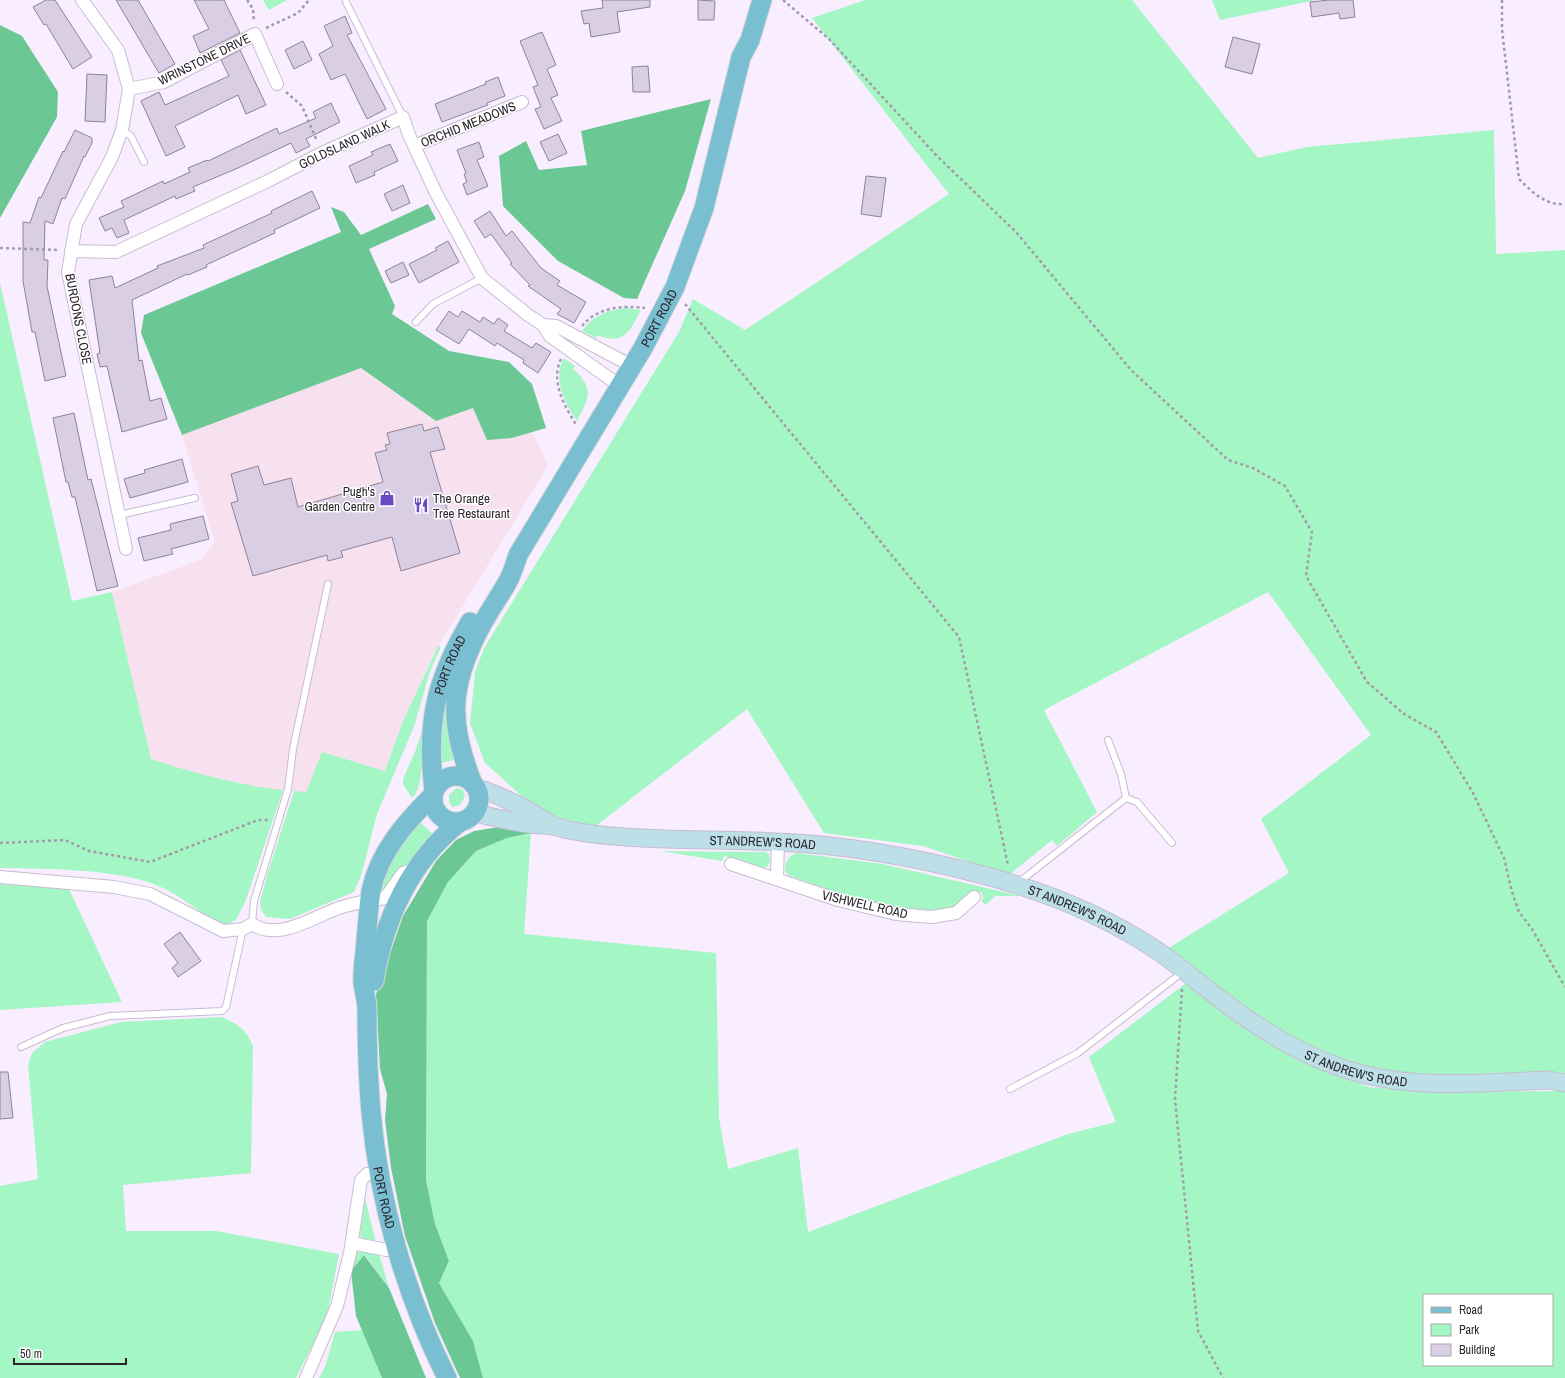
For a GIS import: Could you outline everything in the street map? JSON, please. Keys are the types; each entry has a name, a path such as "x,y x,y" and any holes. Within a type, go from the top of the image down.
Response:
{"main road":[{"name":"PORT ROAD","path":"741,57 739,37 748,0"},
{"name":"PORT ROAD","path":"474,785 464,760 455,723 455,702 458,682 467,654 479,629 508,582 518,555 632,366 670,296 704,208 741,57 750,40 762,0"},
{"name":"PORT ROAD","path":"447,1378 417,1308 397,1247 380,1172 371,1113 367,1050 367,1008 363,982 371,890 387,851 402,828 433,794 430,737 432,715 441,681 455,648 498,576 518,555"},
{"path":"458,776 467,779 474,785 479,798 467,818 453,822 441,818 433,804 433,794 442,780 449,777 458,776"},
{"name":"PORT ROAD","path":"367,1008 377,958 396,904 418,867 440,840 467,818"}],"street":[{"name":"BURDONS CLOSE","path":"82,0 118,50 129,89 122,130 112,157 76,224 68,272 126,549"},
{"name":"WRINSTONE DRIVE","path":"129,89 164,82 255,34"},
{"path":"255,34 277,84"},
{"name":"ORCHID MEADOWS","path":"414,146 522,102"},
{"name":"GOLDSLAND WALK","path":"71,251 116,252 268,181 322,153 403,117 414,146 436,193 482,278 511,302 544,325 550,336 620,386"},
{"name":"GOLDSLAND WALK","path":"544,325 556,326 574,337 632,366"},
{"name":"ST ANDREW'S ROAD","path":"474,785 495,793 532,812 553,826"},
{"name":"ST ANDREW'S ROAD","path":"467,818 553,826 596,834 663,840 778,841 839,847 938,864 1010,883 1044,895 1107,923 1156,950 1180,975 1300,1051 1347,1070 1376,1078 1422,1084 1548,1080 1565,1083"},
{"path":"777,878 778,841"},
{"name":"VISHWELL ROAD","path":"731,864 777,878 838,900 896,914 932,917 956,913 974,897"},
{"path":"0,877 114,887 150,894 223,931 247,926 261,929 284,930 346,906 385,898 403,873 418,867"},
{"path":"306,1378 337,1306 352,1242 361,1180 367,1174 380,1172"},
{"path":"352,1242 386,1250 397,1247"}],"lane":[{"path":"346,2 403,117"},
{"path":"122,130 131,136 144,162"},
{"path":"416,322 433,304 482,278"},
{"path":"119,515 195,498"},
{"path":"21,1047 63,1028 110,1016 222,1011 226,1007 254,901 288,789 293,749 328,584"},
{"path":"1108,740 1120,774 1126,798"},
{"path":"1010,883 1126,798"},
{"path":"1126,798 1137,802 1172,843"},
{"path":"1010,1088 1078,1053 1180,975"}],"path":[{"path":"247,0 253,9 255,34 298,13 309,0"},
{"path":"783,0 829,39 937,156 1016,232 1131,370 1228,460 1253,468 1285,486 1312,532 1306,576 1367,682 1404,714 1436,732 1473,793 1504,858 1512,892 1519,912 1532,929 1565,987"},
{"path":"1502,0 1502,29 1519,179 1533,194 1555,205 1565,204"},
{"path":"277,84 302,106 322,153"},
{"path":"0,248 71,251"},
{"path":"670,296 681,299 959,637 1010,883"},
{"path":"574,337 596,314 614,307 646,308"},
{"path":"566,348 558,364 559,388 563,402 578,426"},
{"path":"0,843 65,840 89,851 150,862 258,820 279,819"},
{"path":"1180,975 1182,989 1175,1100 1198,1331 1223,1378"}],"shaded area":[{"path":"361,368 436,421 473,408 512,438 533,432 548,465 432,657 403,721 385,771 322,752 306,793 255,787 195,773 151,759 112,592 201,560 215,542 182,435"}],"green space":[{"path":"263,0 287,0 269,10"},
{"path":"865,0 1132,0 1258,158 1307,147 1494,130 1496,254 1565,250 1565,1077 1424,1077 1377,1072 1307,1047 1258,1017 1167,949 1289,873 1261,819 1371,735 1268,592 1044,710 1097,812 1057,846 1052,840 1009,875 923,846 824,833 747,709 597,825 562,822 527,801 485,763 470,723 475,672 484,648 679,332 693,299 745,330 949,194 812,18"},
{"path":"1212,0 1316,0 1220,20"},
{"path":"0,25 22,36 58,92 57,117 0,218"},
{"path":"711,99 685,191 637,299 624,298 558,261 503,206 499,156 526,141 539,170 587,165 581,131"},
{"path":"428,204 436,219 369,249 395,306 392,314 449,351 509,362 532,384 546,428 512,438 487,440 473,408 436,421 361,368 182,435 141,333 144,315 341,232 331,207 344,212 361,235"},
{"path":"0,283 72,601 112,592 151,759 216,778 283,790 246,900 236,920 225,925 217,922 173,893 148,882 107,873 0,868"},
{"path":"626,308 641,310 629,330 620,337 614,339 597,335 596,338 582,331 591,321 601,314"},
{"path":"564,358 575,366 573,369 585,382 587,388 587,400 577,421 564,399 560,382 559,374"},
{"path":"438,646 440,646 440,649 429,674 415,724 377,814 361,876 354,892 290,919 266,917 261,910 260,902 294,791 306,792 322,752 385,771 403,721"},
{"path":"448,681 449,734 454,760 441,763 439,724"},
{"path":"424,724 421,775 416,793 412,798 403,784 403,779 415,752"},
{"path":"457,788 463,790 465,796 460,805 452,807 449,802 449,795"},
{"path":"421,823 434,835 380,893 385,873 394,855 407,837"},
{"path":"505,826 521,828 531,833 507,838 476,851 448,882 427,921 426,1180 435,1224 449,1261 439,1283 473,1341 483,1378 460,1378 435,1323 405,1236 391,1168 385,1120 387,1094 380,1069 376,994 403,916 436,861 456,840 474,831"},
{"path":"531,833 524,934 716,953 719,1118 728,1169 798,1148 808,1232 1068,1134 1116,1122 1089,1057 1186,983 1294,1058 1369,1087 1436,1092 1565,1091 1565,1378 483,1378 473,1341 439,1283 449,1261 435,1224 426,1180 427,921 448,882 476,851 507,838"},
{"path":"661,851 765,852 769,854 770,861 767,867 759,868 724,856 722,861"},
{"path":"797,853 883,864 1021,896 995,896 986,905 981,901 983,898 982,893 971,891 961,903 953,908 935,911 915,911 893,908 847,896 788,875 785,871 786,862 789,857"},
{"path":"0,884 69,889 122,1002 0,1010"},
{"path":"222,1017 245,1031 253,1046 251,1173 123,1185 126,1231 216,1231 339,1254 327,1316 296,1378 0,1378 0,1186 38,1179 28,1065 32,1053 45,1042 121,1022"},
{"path":"365,1198 376,1243 363,1239 360,1236"},
{"path":"362,1250 379,1254 389,1288 365,1255 351,1271 356,1252"},
{"path":"364,1255 389,1288 426,1378 382,1378 356,1316 351,1271"},
{"path":"362,1330 382,1378 319,1378 325,1367 335,1332"}],"building":[{"path":"46,0 55,0 92,57 73,69 46,24 44,25 33,7"},
{"path":"116,0 138,0 175,64 159,73"},
{"path":"194,0 224,0 240,33 200,53 193,36 209,29"},
{"path":"602,0 650,0 650,7 617,12 620,32 591,37 589,23 584,24 581,11 603,8"},
{"path":"698,0 715,1 714,20 698,20"},
{"path":"1353,0 1355,17 1340,19 1339,13 1312,17 1310,2"},
{"path":"345,16 352,33 347,35 386,109 367,119 345,74 331,80 319,54 333,46 324,26"},
{"path":"542,32 556,65 547,69 558,95 551,98 562,121 544,129 535,109 541,107 533,87 538,85 520,41"},
{"path":"1233,37 1260,44 1252,74 1225,67"},
{"path":"303,41 312,60 294,69 285,50"},
{"path":"240,50 266,105 246,114 238,95 175,126 185,147 166,156 141,101 159,92 165,105 229,76 221,60"},
{"path":"648,66 650,92 633,92 632,67"},
{"path":"87,74 107,75 105,122 85,121"},
{"path":"498,77 505,96 487,103 488,105 442,122 435,104 486,84 485,82"},
{"path":"331,103 340,122 306,139 310,146 296,153 291,143 193,187 195,191 176,199 175,196 124,220 129,233 117,238 112,228 105,231 99,218 124,207 121,201 163,181 164,184 190,172 188,168 207,160 208,161 277,128 279,134 316,118 313,112"},
{"path":"75,130 92,138 92,143 85,157 84,156 65,199 62,198 53,224 45,221 44,260 48,260 47,286 66,376 45,381 35,332 32,332 23,281 23,222 30,223 39,197 41,198 63,151 64,152"},
{"path":"558,134 567,153 549,161 540,142"},
{"path":"479,142 484,157 477,160 488,186 467,195 463,184 467,182 464,174 466,173 457,150"},
{"path":"390,144 398,161 374,172 375,175 356,183 349,166 373,155 371,152"},
{"path":"866,176 886,178 881,217 861,214"},
{"path":"403,185 410,203 392,211 384,194"},
{"path":"312,191 320,208 274,230 275,233 206,265 207,267 188,275 187,274 132,300 139,361 142,360 150,401 161,398 167,419 122,432 107,366 100,367 97,354 100,353 89,280 112,276 115,288 158,268 157,266 204,248 203,245 272,213 271,211"},
{"path":"490,211 506,236 512,231 541,268 560,281 557,285 586,302 574,323 557,314 561,309 528,286 530,285 510,264 512,263 491,234 485,238 474,221"},
{"path":"448,241 459,262 419,283 409,264 437,250 435,248"},
{"path":"403,262 409,275 391,283 385,271"},
{"path":"449,311 458,317 462,311 480,322 483,317 494,324 498,318 508,325 504,331 532,348 536,343 551,352 538,373 523,363 524,360 497,343 495,346 469,329 459,344 436,330"},
{"path":"74,413 88,480 91,479 118,586 97,591 75,497 72,497 68,482 66,482 53,418"},
{"name":"Pugh's Garden Centre","path":"422,424 424,431 438,427 445,449 430,452 460,553 401,571 392,537 341,551 343,557 328,561 327,555 253,576 231,503 238,501 231,474 258,466 264,485 291,478 298,507 383,482 375,453 387,450 385,445 390,444 387,433"},
{"path":"182,459 188,482 130,498 124,479 145,473 144,470"},
{"path":"203,516 209,539 171,549 173,554 144,561 138,538 171,530 170,524"},
{"path":"180,932 201,961 178,977 172,968 178,963 164,944"},
{"path":"0,1072 8,1072 13,1118 0,1119"}],"place":[{"name":"Pugh's Garden Centre","path":"387,498"},
{"name":"The Orange Tree Restaurant","path":"421,505"}]}
